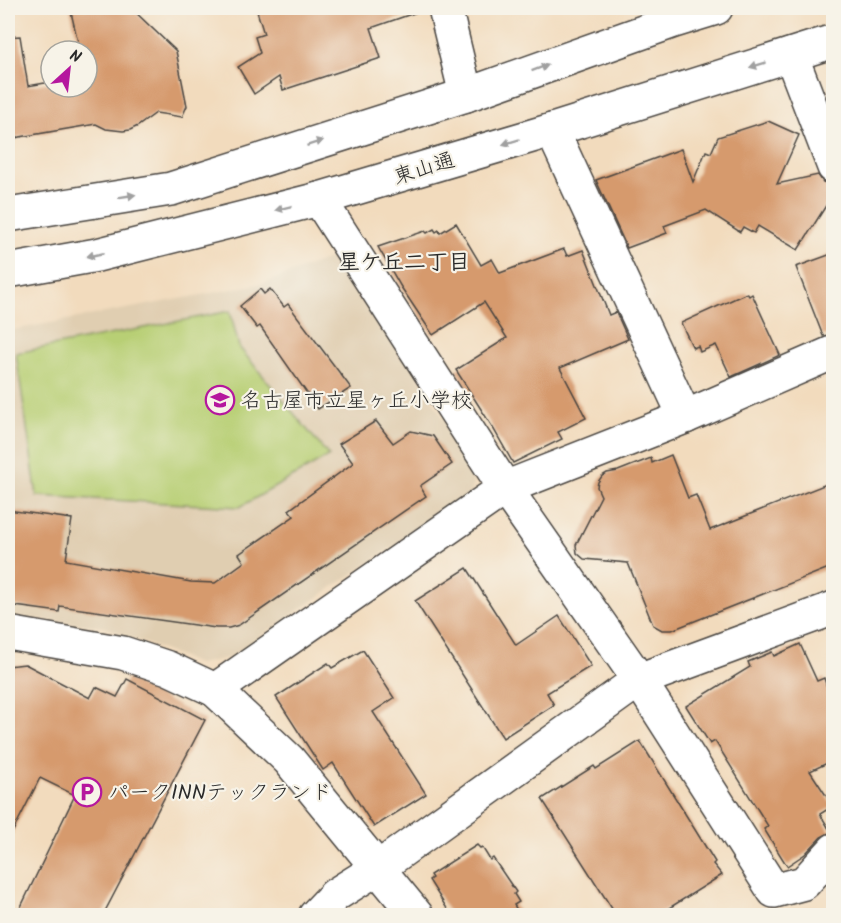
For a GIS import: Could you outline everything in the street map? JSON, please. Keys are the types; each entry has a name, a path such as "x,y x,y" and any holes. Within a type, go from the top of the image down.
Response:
{"street":[{"path":"445,8 466,95"},
{"path":"8,215 171,189 466,95 716,8"},
{"name":"東山通","path":"8,271 97,255 319,199 552,130 834,41"},
{"path":"791,55 834,167"},
{"path":"552,130 685,417"},
{"path":"319,199 505,488 639,680 774,891 804,883 834,850"},
{"path":"215,690 505,488 685,417 834,352"},
{"path":"315,915 335,895 378,868 639,680 834,608"},
{"path":"8,633 123,653 168,668 215,690 290,760 417,915"}],"shaded area":[{"name":"名古屋市立星ヶ丘小学校","path":"344,253 474,469 472,493 228,658 198,664 105,627 8,616 8,331 265,283"}],"green space":[{"path":"230,311 239,347 329,456 240,507 37,496 16,353"}],"building":[{"path":"70,8 131,8 176,51 187,106 182,117 156,113 130,130 106,129 96,124 8,139 8,37 20,36 28,86 39,84 39,99 99,99 99,39 77,39"},
{"path":"256,8 419,8 420,11 371,28 381,58 283,90 279,77 254,94 238,67 260,53 255,37 264,34"},
{"path":"768,121 799,135 777,184 818,175 823,182 834,185 834,193 798,250 758,226 754,233 743,227 740,232 706,210 664,226 667,233 627,248 596,180 681,149 693,182 706,151 711,153 718,137"},
{"path":"456,223 481,265 492,259 500,273 564,249 567,256 583,250 609,315 616,312 628,339 560,368 586,418 558,432 562,439 513,463 456,370 507,338 484,302 433,335 378,247 425,231 427,233 434,229 436,232 439,230 440,233"},
{"path":"834,253 834,334 823,336 796,267"},
{"path":"260,289 264,294 270,289 284,307 288,304 351,388 318,409 260,326 257,328 240,306"},
{"path":"747,293 749,296 752,294 780,355 731,377 716,345 700,352 698,346 693,348 681,323"},
{"path":"376,421 393,443 411,431 433,436 452,464 420,486 426,496 239,625 216,628 60,606 59,612 8,605 8,510 72,519 66,560 191,582 215,583 244,562 239,554 294,516 289,510 353,463 339,444"},
{"path":"671,455 688,498 696,495 710,530 834,481 834,566 672,630 662,630 653,625 628,563 584,559 577,553 576,545 601,496 597,487 602,476 651,458 652,463"},
{"path":"467,568 516,645 559,616 591,666 547,693 554,705 503,738 415,601"},
{"path":"800,644 817,681 824,678 827,687 834,684 834,760 810,771 833,806 820,814 831,832 821,837 805,854 787,866 764,829 768,826 715,741 710,744 686,706 750,667 748,662 772,652 774,656"},
{"path":"363,650 394,698 373,712 426,794 374,827 333,763 323,770 276,697 328,663 332,668"},
{"name":"パークINNテックランド","path":"25,664 90,698 96,687 117,697 127,679 205,720 103,915 17,915 75,795 40,778 8,841 8,666"},
{"path":"640,741 715,862 713,864 722,875 658,915 616,915 542,799 594,766 596,769"},
{"path":"477,845 482,847 490,860 493,858 516,892 514,894 519,902 514,905 520,915 451,915 429,880 432,878 430,875"}],"place":[{"name":"名古屋市立星ヶ丘小学校","path":"220,400"},
{"name":"パークINNテックランド","path":"87,792"}],"district":[{"name":"星ケ丘二丁目","path":"404,261"}]}
